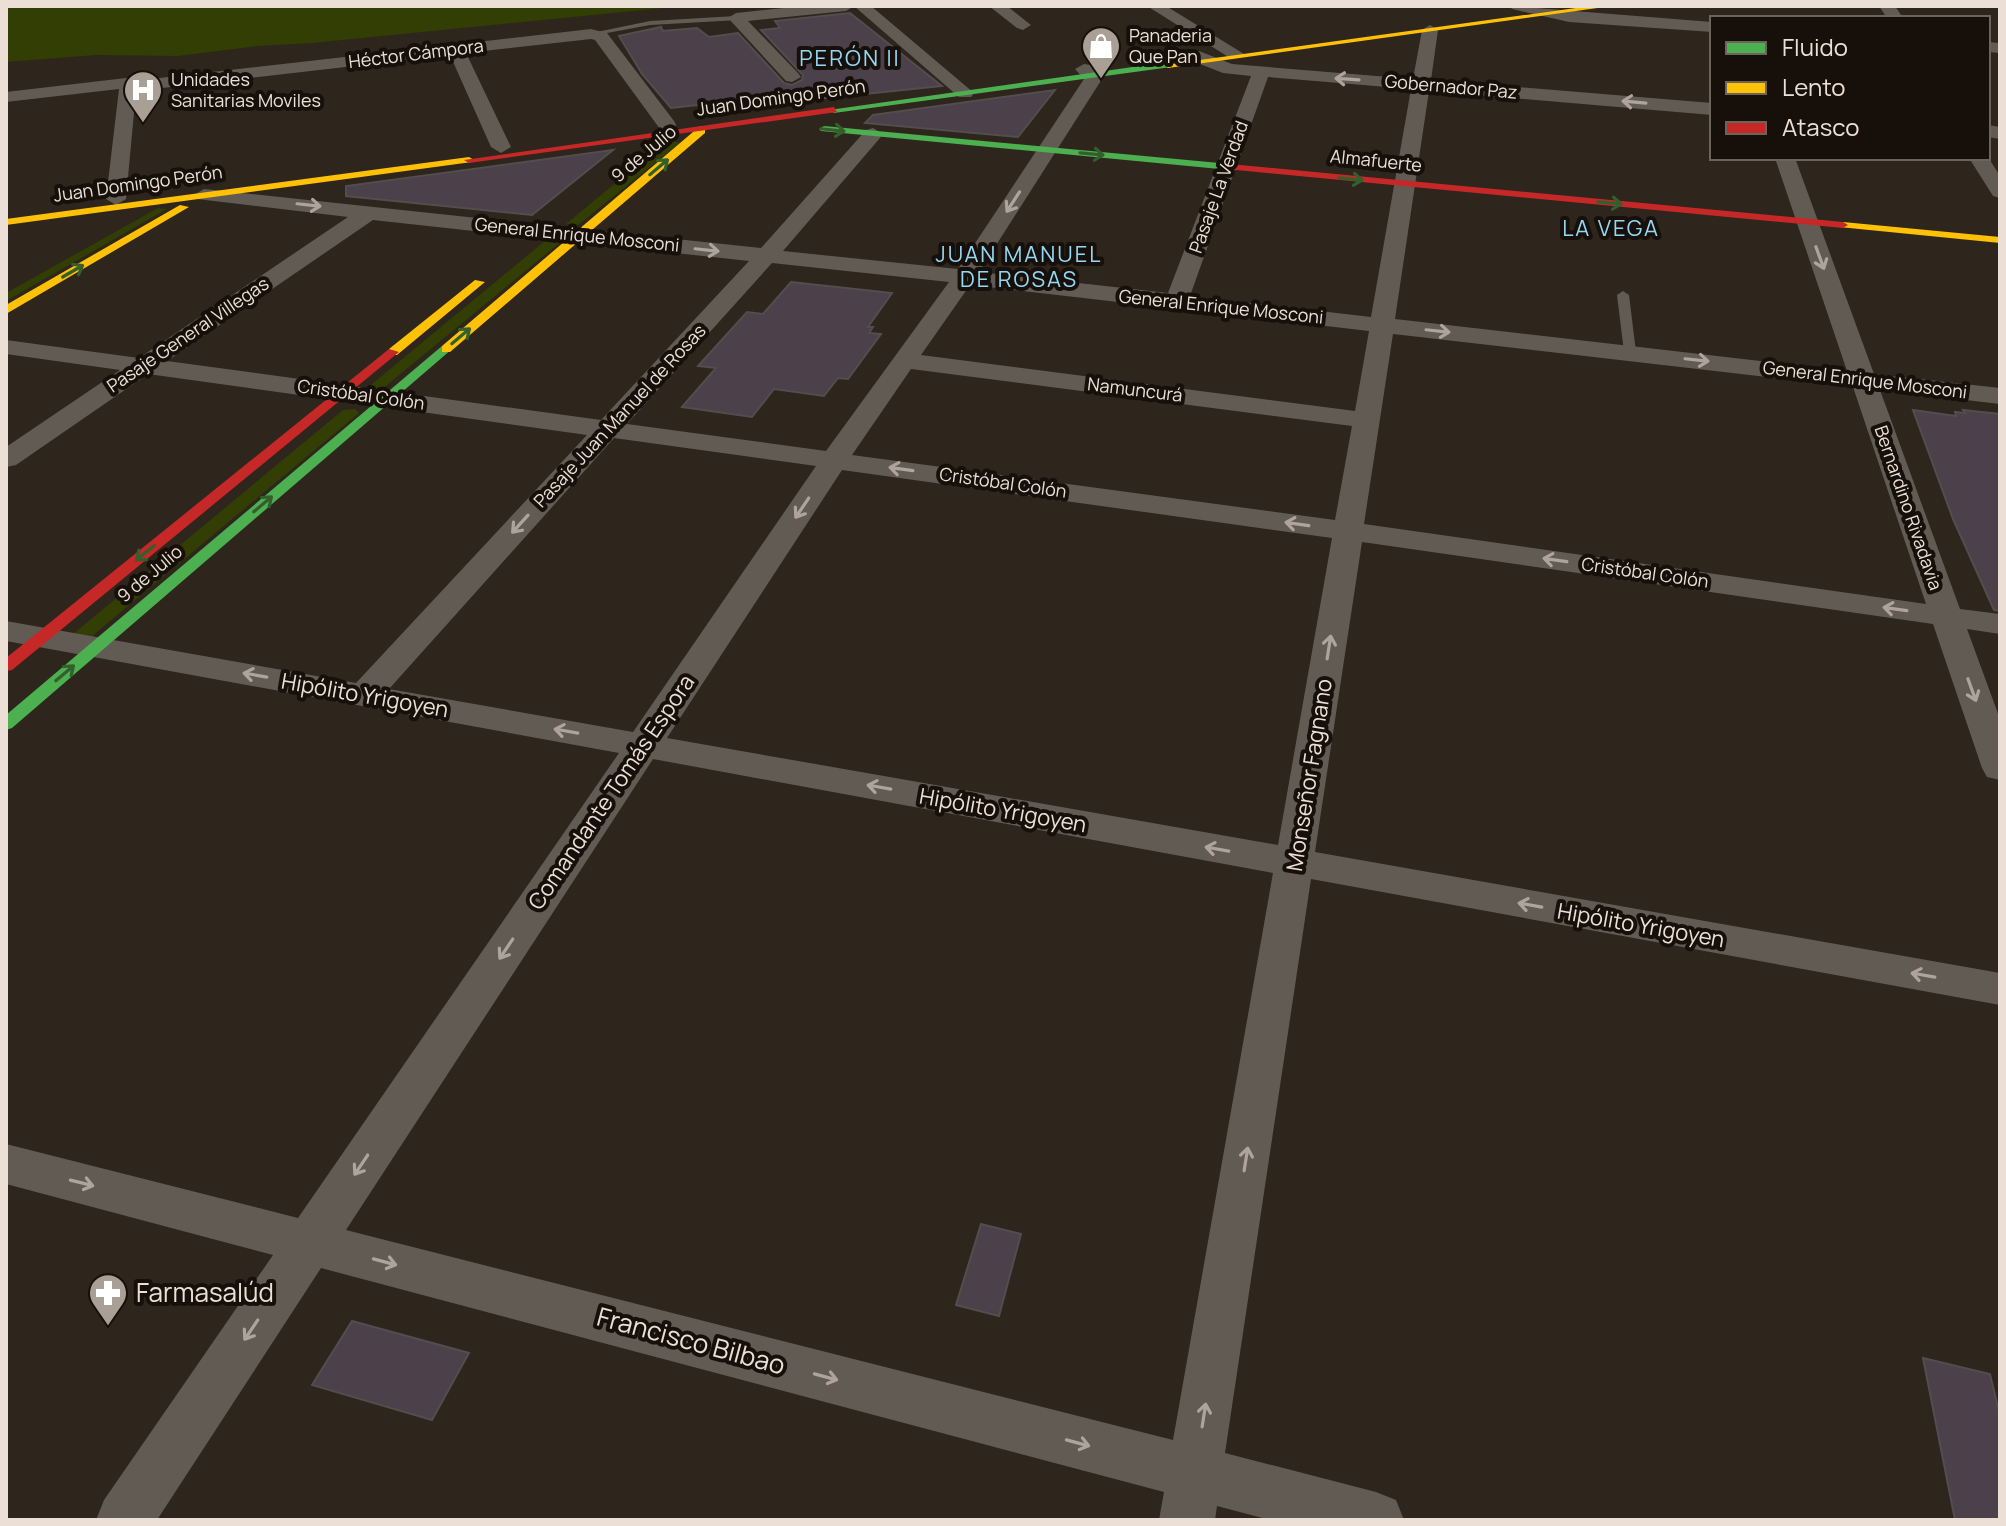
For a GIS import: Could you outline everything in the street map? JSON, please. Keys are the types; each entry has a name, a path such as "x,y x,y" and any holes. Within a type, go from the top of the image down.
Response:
{"street":[{"path":"736,18 846,6"},
{"path":"861,6 961,90"},
{"path":"997,6 1023,25"},
{"path":"1160,6 1234,53"},
{"name":"Juan Domingo Perón","path":"1234,53 1430,30 1552,10 1608,6"},
{"name":"Juan Domingo Perón","path":"6,213 203,191 1088,73 1524,8 1552,10"},
{"path":"1552,10 1710,27"},
{"path":"736,18 792,77"},
{"name":"Monseñor Fagnano","path":"1191,1496 1430,30"},
{"path":"591,34 601,36 665,130"},
{"name":"Héctor Cámpora","path":"6,97 126,83 128,87 591,34"},
{"path":"456,49 501,147"},
{"name":"Gobernador Paz","path":"1199,58 1229,69 1710,109"},
{"name":"Pasaje La Verdad","path":"1176,302 1261,72"},
{"name":"Comandante Tomás Espora","path":"124,1520 834,460 964,277 1047,150 1088,73"},
{"path":"128,87 116,199 143,203"},
{"name":"Juan Domingo Perón","path":"6,222 501,147 700,129 753,118"},
{"name":"Almafuerte","path":"753,118 873,134 2000,240"},
{"name":"9 de Julio","path":"6,724 702,131 700,129"},
{"name":"9 de Julio","path":"636,157 665,130"},
{"name":"Pasaje Juan Manuel de Rosas","path":"364,695 766,256 873,134"},
{"name":"Bernardino Rivadavia","path":"1786,160 2000,768"},
{"path":"1980,160 2000,192"},
{"path":"6,310 203,191"},
{"name":"General Enrique Mosconi","path":"203,191 2000,396"},
{"path":"99,230 143,203"},
{"name":"Pasaje General Villegas","path":"6,459 370,212"},
{"path":"518,250 566,212"},
{"name":"9 de Julio","path":"6,666 495,269"},
{"name":"Cristóbal Colón","path":"6,347 1349,531 2000,624"},
{"name":"Namuncurá","path":"905,361 1365,420"},
{"name":"Hipólito Yrigoyen","path":"6,631 2000,989"},
{"name":"Francisco Bilbao","path":"6,1164 310,1242 1191,1496 1376,1520"}],"lane":[{"path":"591,34 650,23 736,18"},
{"path":"1623,295 1630,352"}],"green space":[{"path":"6,6 683,6 178,56 96,55 6,62"},
{"path":"665,142 680,143 578,225 566,224"},
{"path":"158,208 167,209 6,301 6,293"},
{"path":"555,238 562,241 381,390 366,389 546,240"},
{"path":"355,409 359,413 91,637 73,634 343,410"}],"building":[{"path":"850,13 942,86 729,108 716,103 671,108 642,74 619,36 661,27 663,31 697,28 709,37 738,33 784,83 792,85 802,80 803,75 761,30 780,28 775,21"},
{"path":"1055,90 1018,137 865,123 873,115"},
{"path":"613,150 532,215 346,196 346,186"},
{"path":"791,282 892,293 868,327 873,327 869,333 881,334 848,379 838,378 824,396 774,389 752,417 682,407 716,368 698,366 747,312 763,314"},
{"path":"1913,410 1956,416 1955,412 1965,413 1963,410 2000,414 2000,611 1994,610 1953,519"},
{"path":"981,1224 1021,1234 999,1316 956,1305"},
{"path":"352,1321 469,1353 432,1420 312,1385"},
{"path":"1923,1358 1990,1374 2000,1416 2000,1520 1955,1520"}],"traffic: fast":[{"path":"834,110 1168,65"},
{"path":"824,129 1230,167"},
{"path":"6,724 446,349"}],"traffic: slow":[{"path":"1168,65 1608,6"},
{"path":"446,349 702,131 700,129"},
{"path":"6,222 469,160"},
{"path":"6,310 184,207"},
{"path":"1843,225 2000,240"},
{"path":"393,352 479,282"}],"traffic: jam":[{"path":"469,160 834,110"},
{"path":"1230,167 1843,225"},
{"path":"6,666 393,352"}],"place":[{"name":"Panaderia Que Pan","path":"1101,80"},
{"name":"Unidades Sanitarias Moviles","path":"143,124"},
{"name":"Farmasalúd","path":"108,1327"}],"district":[{"name":"PERÓN II","path":"850,58"},
{"name":"LA VEGA","path":"1611,228"},
{"name":"JUAN MANUEL DE ROSAS","path":"1019,266"}]}
